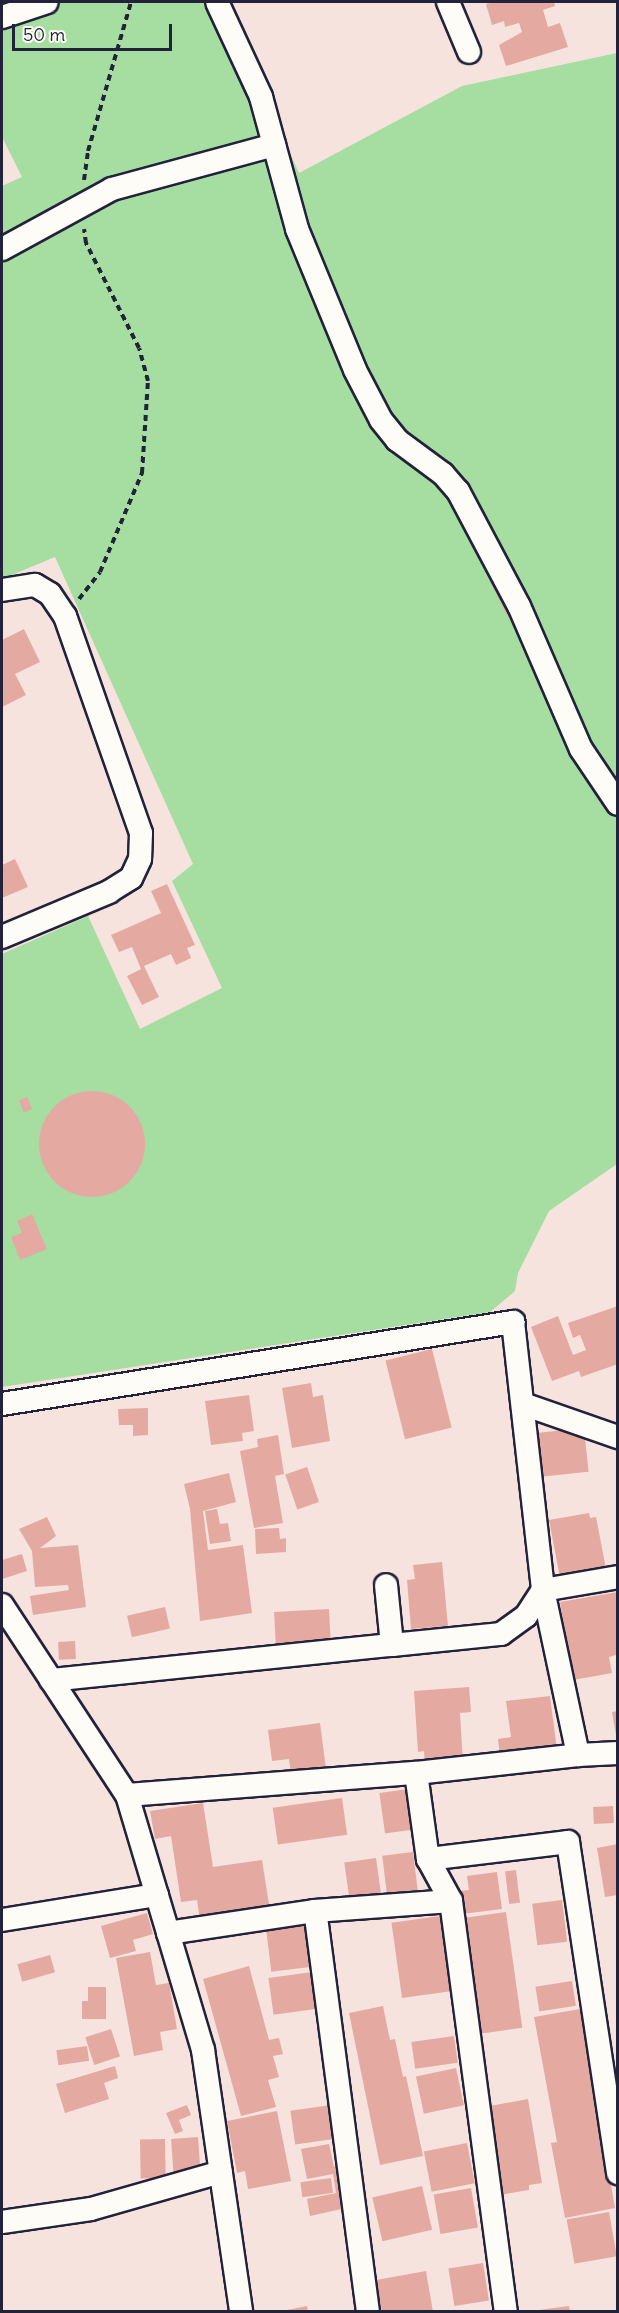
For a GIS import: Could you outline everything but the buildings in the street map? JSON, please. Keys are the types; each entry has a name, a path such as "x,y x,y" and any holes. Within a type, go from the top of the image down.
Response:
{"street":[{"path":"2,16 47,2"},
{"path":"217,2 261,97 297,229 355,370 381,420 397,440 443,474 458,491 519,606 581,749 618,804"},
{"path":"448,2 469,52"},
{"path":"2,249 112,189 274,145"},
{"path":"2,590 35,585 50,594 65,616 134,805 141,833 140,859 131,878 109,892 2,937"},
{"path":"2,1404 513,1322 524,1404 543,1590 578,1755"},
{"path":"524,1404 618,1437"},
{"path":"51,1680 501,1634 525,1616 543,1590 618,1577"},
{"path":"386,1585 392,1645"},
{"path":"2,1605 127,1795 203,2049 241,2312"},
{"path":"127,1795 416,1773 578,1755 618,1753"},
{"path":"416,1773 428,1859 451,1901 506,2312"},
{"path":"428,1859 568,1842 618,2173"},
{"path":"2,1920 157,1895"},
{"path":"168,1933 315,1911 451,1901"},
{"path":"315,1911 368,2312"},
{"path":"2,2222 91,2208 221,2172"}],"path":[{"path":"65,616 100,572 142,473 148,381 139,348 86,243 81,206 88,152 131,2"}],"green space":[{"path":"2,2 221,2 299,173 462,86 617,53 617,1164 549,1211 518,1273 515,1291 490,1312 2,1387 2,954 88,916 140,1029 222,988 172,881 193,864 55,557 2,579 2,186 22,177 2,137"}]}
